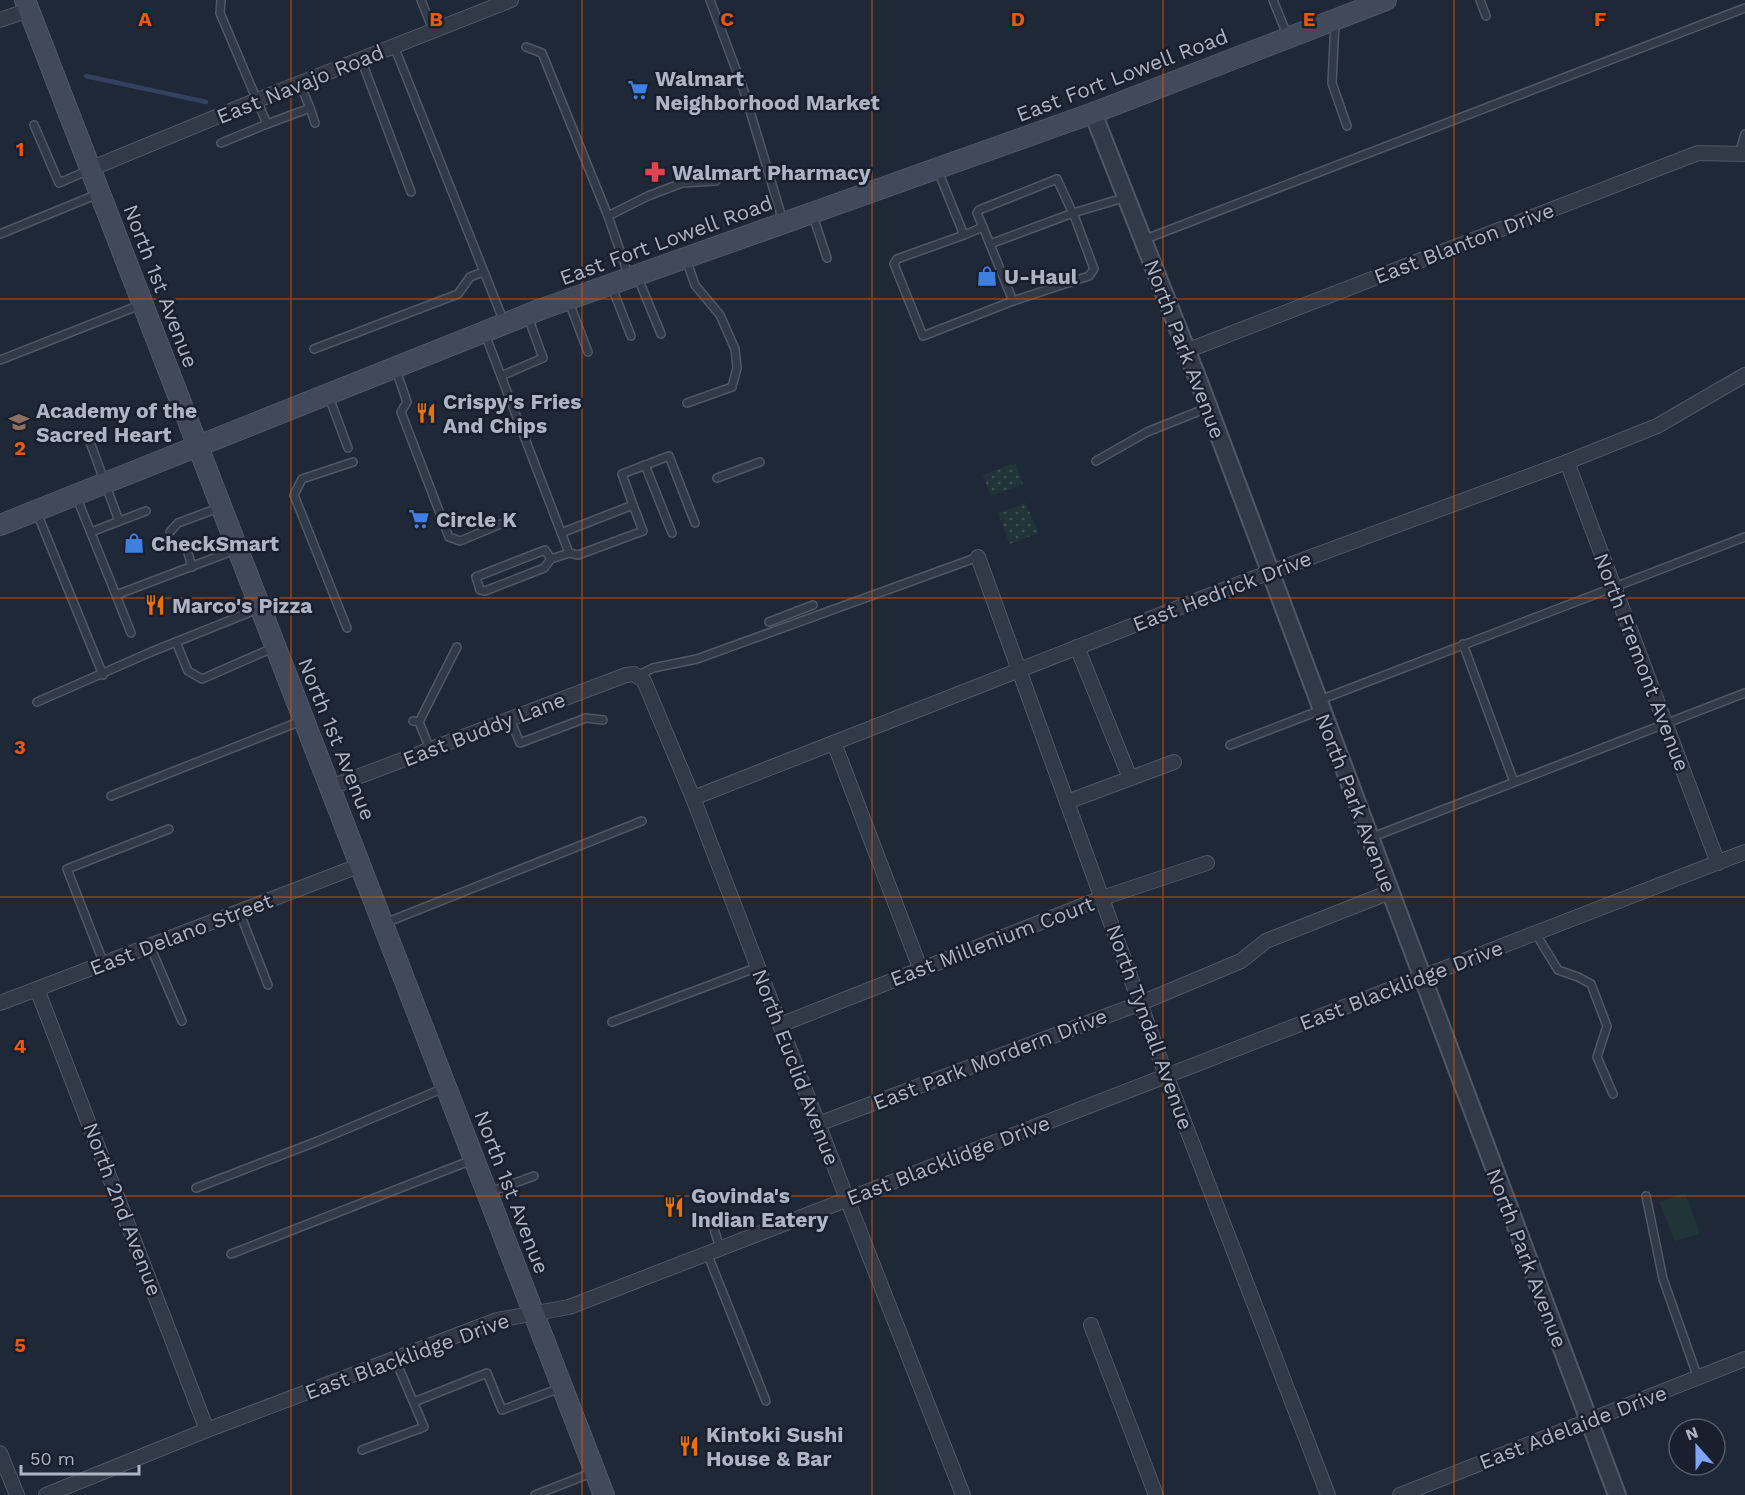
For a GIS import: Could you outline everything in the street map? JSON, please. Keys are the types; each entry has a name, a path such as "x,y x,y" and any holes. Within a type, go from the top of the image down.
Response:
{"main road":[{"name":"East Fort Lowell Road","path":"0,525 199,448 528,315 1093,113 1386,0"},
{"name":"North 1st Avenue","path":"27,5 604,1495"}],"street":[{"name":"East Navajo Road","path":"90,169 511,0"},
{"path":"0,20 27,5"},
{"name":"North Park Avenue","path":"1093,113 1208,408 1617,1495"},
{"name":"East Blanton Drive","path":"1186,351 1698,153 1742,154"},
{"name":"East Hedrick Drive","path":"693,798 1269,573 1567,462 1656,426 1745,375"},
{"name":"North Fremont Avenue","path":"1567,462 1718,863"},
{"name":"North Tyndall Avenue","path":"978,557 1166,1075 1328,1495"},
{"path":"1077,647 1130,778"},
{"name":"East Buddy Lane","path":"331,787 626,675 638,676"},
{"name":"North Euclid Avenue","path":"638,676 649,690 693,798 963,1495"},
{"path":"834,742 920,968"},
{"path":"1067,802 1174,762"},
{"name":"East Blacklidge Drive","path":"46,1495 207,1430 497,1320 569,1307 1745,852"},
{"name":"East Millenium Court","path":"780,1025 1102,898 1207,863"},
{"name":"East Delano Street","path":"0,1003 361,865"},
{"name":"East Park Mordern Drive","path":"818,1124 1141,1003 1241,961 1266,940 1390,892"},
{"name":"North 2nd Avenue","path":"37,989 207,1430"},
{"path":"1090,1325 1156,1495"},
{"name":"East Adelaide Drive","path":"1400,1495 1745,1359"},
{"path":"0,1453 16,1495"}],"lane":[{"path":"221,0 220,14 255,101 267,124"},
{"path":"421,0 433,30"},
{"path":"710,0 744,92 784,223"},
{"path":"1273,0 1288,38"},
{"path":"1480,0 1486,16"},
{"path":"1143,240 1745,8"},
{"path":"1336,20 1332,83 1347,126"},
{"path":"394,46 505,324"},
{"path":"526,47 542,53 608,216 626,279 632,336"},
{"path":"361,59 411,192"},
{"path":"300,84 315,123"},
{"path":"220,143 310,108"},
{"path":"34,125 59,183 90,169"},
{"path":"1742,154 1745,134"},
{"path":"937,169 964,235"},
{"path":"983,227 895,261 894,264 922,336 1093,273 1094,269 1058,179 979,210 977,213 983,227 990,244 1013,301"},
{"path":"608,216 648,196 682,183 716,181"},
{"path":"0,234 100,194"},
{"path":"990,244 1073,213 1127,197"},
{"path":"812,213 827,258"},
{"path":"686,258 695,285 720,315 735,349 737,368 732,385 687,403"},
{"path":"314,348 458,294 470,277 483,272"},
{"path":"626,279 661,334"},
{"path":"568,300 588,352"},
{"path":"0,360 143,304"},
{"path":"501,376 543,358 528,315"},
{"path":"484,332 569,553"},
{"path":"395,368 407,402 401,412 448,537 460,541 508,521"},
{"path":"328,394 348,448"},
{"path":"1096,460 1147,432 1208,408"},
{"path":"90,442 119,521"},
{"path":"551,559 545,550 476,577 480,590 485,591 544,568 551,559 569,553 578,555 643,531 622,474 669,456 695,523"},
{"path":"347,628 294,495 302,479 353,462"},
{"path":"717,478 760,462"},
{"path":"645,465 672,533"},
{"path":"76,496 131,633"},
{"path":"561,533 633,505"},
{"path":"170,532 178,523 221,507"},
{"path":"36,511 103,675"},
{"path":"91,532 146,511"},
{"path":"1230,745 1463,644 1745,537"},
{"path":"186,546 192,567"},
{"path":"116,596 237,549"},
{"path":"638,676 653,668 697,660 978,557"},
{"path":"770,622 813,604"},
{"path":"37,702 260,608"},
{"path":"176,642 188,671 202,679 275,647"},
{"path":"1463,644 1514,783"},
{"path":"430,749 416,722 457,647"},
{"path":"1370,838 1745,693"},
{"path":"510,718 520,743 586,718 603,720"},
{"path":"111,796 304,720"},
{"path":"383,924 642,821"},
{"path":"104,964 67,869 169,829"},
{"path":"239,911 268,985"},
{"path":"1536,933 1558,970 1591,984 1607,1026 1597,1058 1614,1094"},
{"path":"150,946 182,1021"},
{"path":"612,1022 758,967"},
{"path":"196,1188 318,1141 446,1087"},
{"path":"231,1254 474,1159"},
{"path":"487,1193 534,1176"},
{"path":"1646,1196 1663,1279 1698,1378"},
{"path":"714,1229 714,1251 766,1401"},
{"path":"362,1450 424,1427 395,1359"},
{"path":"414,1402 487,1373 502,1410 562,1387"},
{"path":"535,1495 595,1472"}],"green space":[{"path":"1015,463 1023,484 991,496 983,475"},
{"path":"1026,503 1038,533 1010,544 998,513"},
{"path":"1685,1193 1700,1234 1675,1241 1659,1202"}],"waterway":[{"path":"86,76 206,102"}],"place":[{"name":"Walmart Neighborhood Market","path":"638,90"},
{"name":"Walmart Pharmacy","path":"655,172"},
{"name":"U-Haul","path":"987,276"},
{"name":"Crispy's Fries And Chips","path":"426,413"},
{"name":"Academy of the Sacred Heart","path":"19,422"},
{"name":"Circle K","path":"419,519"},
{"name":"CheckSmart","path":"134,543"},
{"name":"Marco's Pizza","path":"155,605"},
{"name":"Govinda's Indian Eatery","path":"674,1207"},
{"name":"Kintoki Sushi House & Bar","path":"689,1446"}]}
